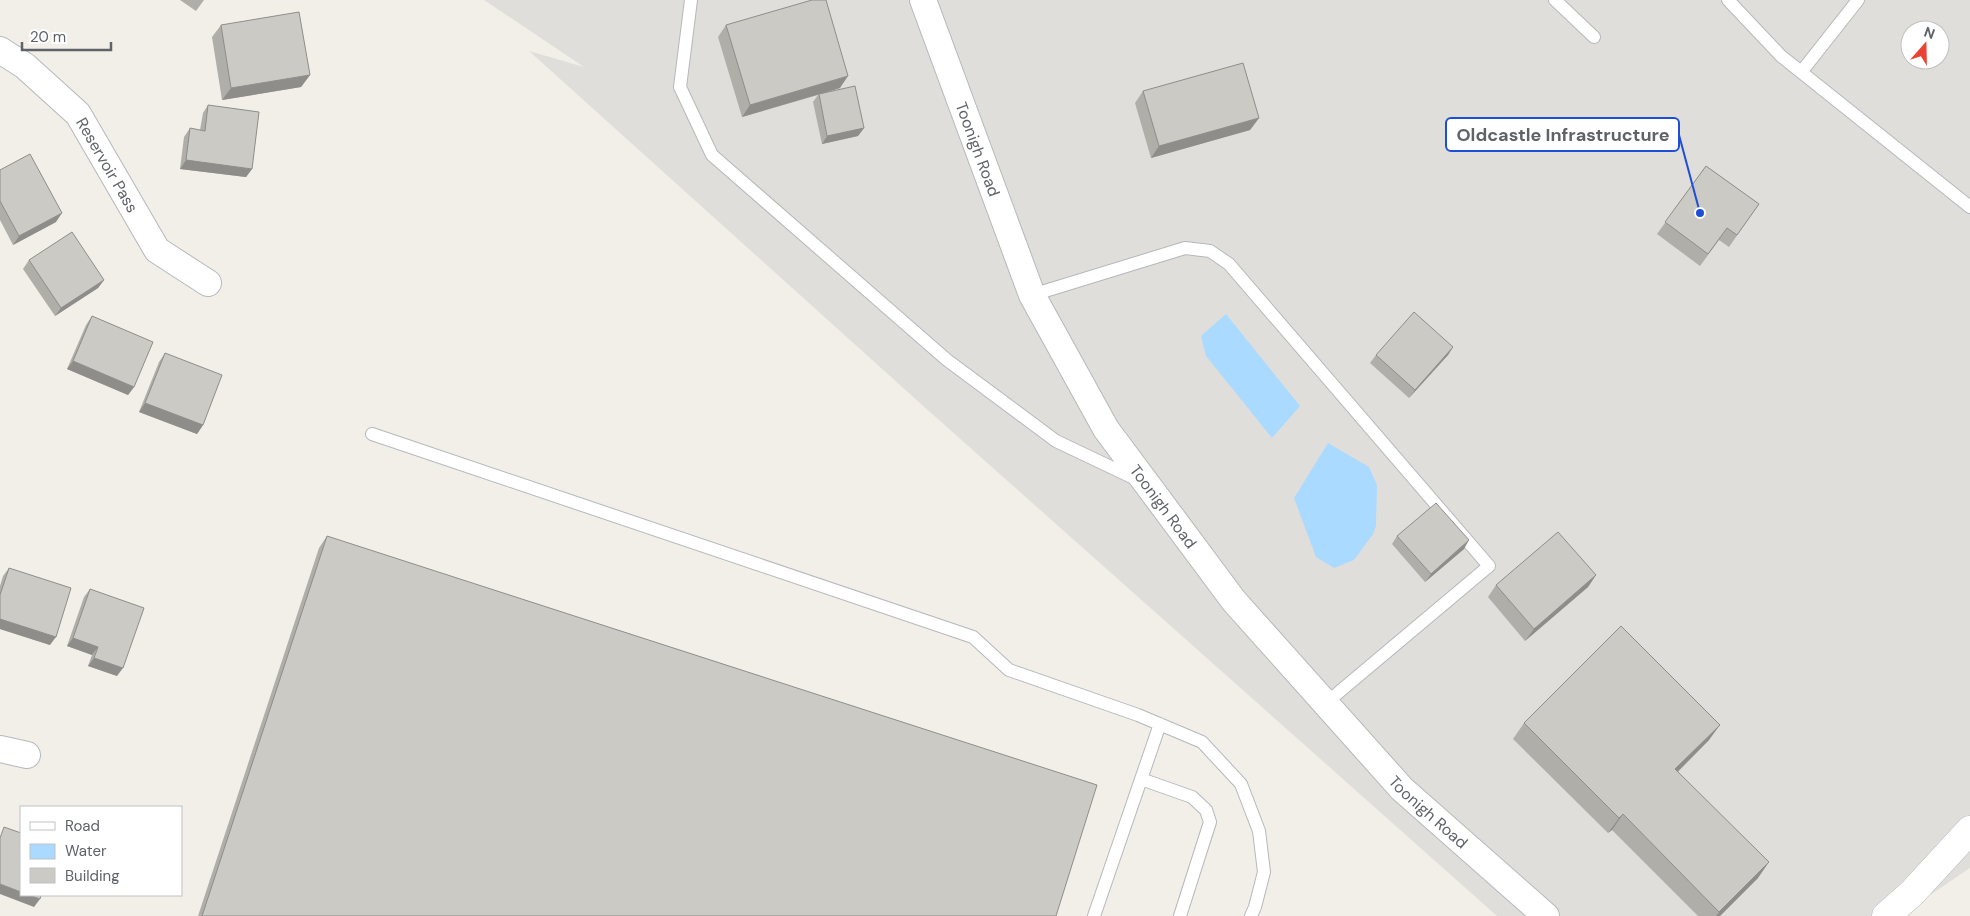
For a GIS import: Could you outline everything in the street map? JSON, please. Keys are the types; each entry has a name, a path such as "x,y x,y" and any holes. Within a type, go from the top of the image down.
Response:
{"street":[{"name":"Toonigh Road","path":"923,0 1032,296 1106,429 1234,601 1402,789 1546,916"},
{"name":"Reservoir Pass","path":"0,50 25,66 78,114 157,250 208,283"},
{"path":"0,749 27,755"},
{"path":"1886,916 1912,893 1970,830"}],"lane":[{"path":"691,0 680,87 712,155 947,360 1056,441 1147,484"},
{"path":"1555,0 1594,37"},
{"path":"1728,0 1781,56 1970,207"},
{"path":"1802,71 1858,0"},
{"path":"1032,296 1185,248 1210,251 1229,264 1489,566 1326,704"},
{"path":"372,434 973,637 1009,670 1160,724 1202,742 1241,784 1259,831 1264,872 1251,916"},
{"path":"1094,916 1160,724"},
{"path":"1141,779 1192,797 1206,810 1210,822 1180,916"}],"shaded area":[{"path":"484,0 1970,0 1970,868 1899,916 1497,916 921,404 529,51 584,67"}],"water":[{"path":"1226,314 1300,406 1272,438 1206,356 1201,336"},
{"path":"1328,443 1369,467 1377,485 1376,526 1373,534 1354,560 1334,568 1316,557 1294,498"}],"building":[{"path":"812,0 826,0 848,76 750,105 726,25"},
{"path":"299,12 310,75 231,88 221,25"},
{"path":"1243,63 1259,118 1159,146 1143,91"},
{"path":"855,86 864,128 827,136 819,94"},
{"path":"208,105 259,112 252,169 186,160 190,128 205,131"},
{"path":"30,154 62,213 19,236 0,201 0,170"},
{"path":"1706,166 1759,204 1737,235 1727,228 1708,254 1665,222"},
{"path":"72,232 104,280 61,308 29,260"},
{"path":"1414,312 1453,347 1415,390 1376,355"},
{"path":"92,316 153,342 134,387 73,361"},
{"path":"165,353 222,375 203,425 145,403"},
{"path":"1436,503 1469,540 1431,574 1397,536"},
{"path":"1558,532 1596,575 1534,629 1496,585"},
{"path":"327,536 1097,785 1056,916 202,916"},
{"path":"9,568 71,588 56,637 0,619 0,595"},
{"path":"90,589 144,608 123,668 94,658 98,647 73,638"},
{"path":"1621,626 1720,725 1675,769 1769,862 1719,912 1623,814 1619,818 1524,723"},
{"path":"4,827 20,833 20,892 0,884 0,838"}],"place":[{"name":"Oldcastle Infrastructure","path":"1700,213"}]}
